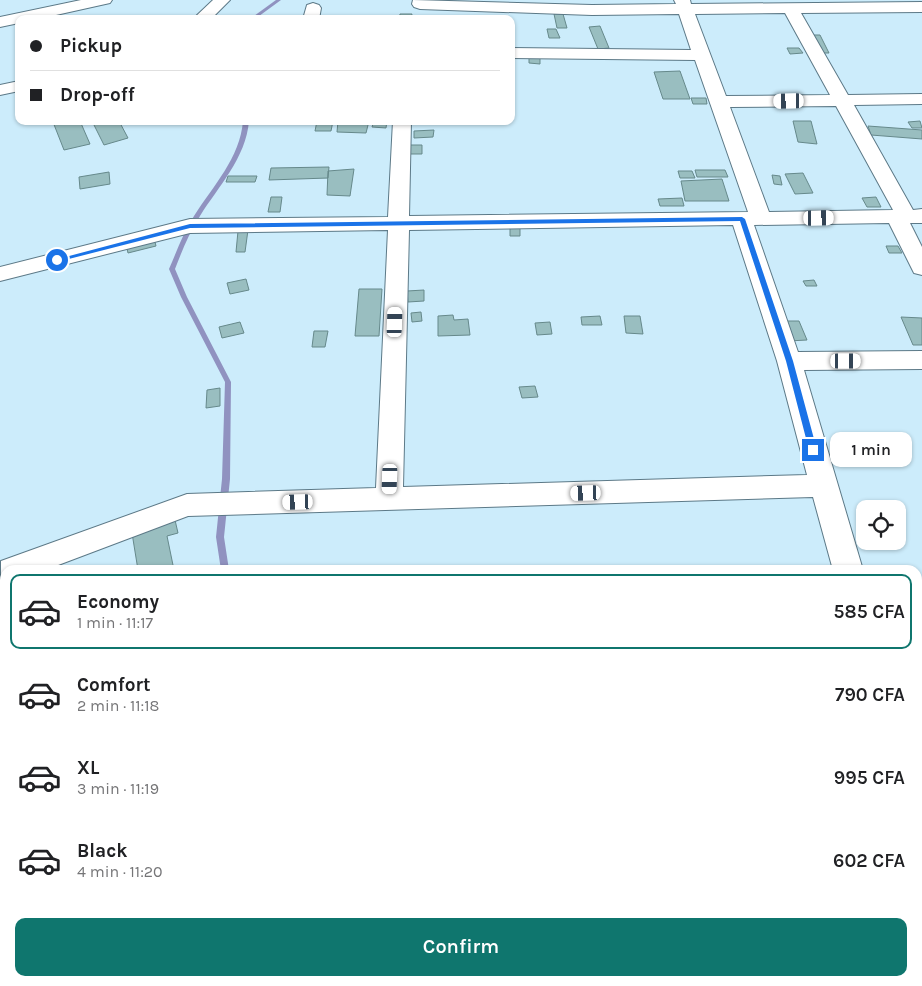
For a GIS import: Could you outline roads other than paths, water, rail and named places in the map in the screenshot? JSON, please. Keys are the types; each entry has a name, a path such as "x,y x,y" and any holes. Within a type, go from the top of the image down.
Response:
{"street":[{"path":"33,15 104,0"},
{"path":"205,15 222,0"},
{"path":"425,8 590,5 922,7"},
{"path":"683,5 719,102 823,486 847,565"},
{"path":"791,5 908,217 922,268"},
{"path":"0,22 15,19"},
{"path":"515,53 702,55"},
{"path":"0,90 15,87"},
{"path":"719,102 922,100"},
{"path":"390,499 402,125"},
{"path":"0,274 190,226 908,217"},
{"path":"789,361 922,360"},
{"path":"25,565 187,505 823,486"}],"waterway":[{"path":"258,15 279,0"},
{"path":"224,565 220,537 226,479 228,382 184,297 172,269 188,231 234,160 241,146 246,125"}]}
